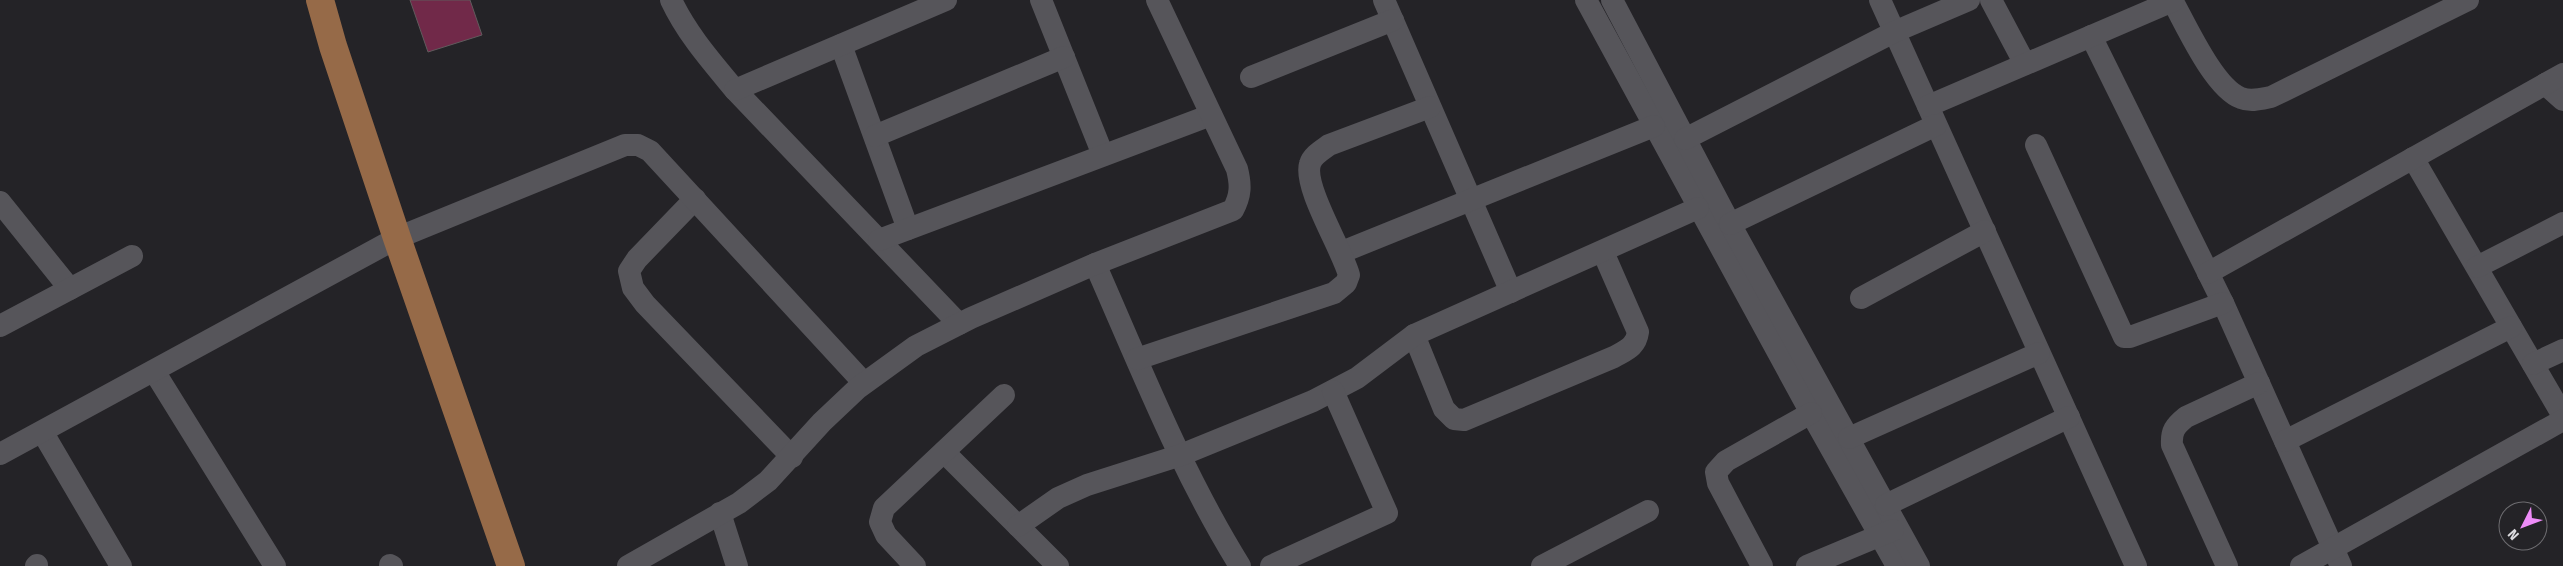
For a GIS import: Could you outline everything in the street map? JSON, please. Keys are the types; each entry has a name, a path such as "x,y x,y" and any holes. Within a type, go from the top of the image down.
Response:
{"main road":[{"path":"320,0 333,46 397,238 511,566"}],"street":[{"path":"672,0 681,21 702,51 735,90 959,324"},
{"path":"735,90 946,0"},
{"path":"1041,0 1103,155"},
{"path":"628,566 739,503 768,481 792,457 822,422 864,383 916,346 959,324 1095,264 1233,210 1240,198 1241,185 1237,169 1158,0"},
{"path":"1586,0 1811,413 1889,531 1919,566"},
{"path":"1612,0 1730,224 1886,505 1896,566"},
{"path":"1880,0 2136,566"},
{"path":"1685,139 1894,32 1969,0"},
{"path":"1991,0 2025,64"},
{"path":"1730,224 2025,64 2172,0 2206,61 2222,83 2239,97 2253,100 2271,97 2468,0"},
{"path":"1251,77 1389,10 1511,292"},
{"path":"2091,36 2223,303 2337,557"},
{"path":"841,45 908,229"},
{"path":"875,136 1064,57"},
{"path":"2208,274 2554,79 2563,100"},
{"path":"1137,359 1334,293 1346,283 1349,275 1342,252 1322,212 1310,180 1310,165 1316,155 1329,145 1430,107"},
{"path":"879,240 1211,114"},
{"path":"1342,252 1654,126"},
{"path":"0,454 397,238 624,145 638,145 650,151 864,383"},
{"path":"2036,145 2124,337 2130,337 2223,303"},
{"path":"2301,566 2337,557 2563,418 2413,158"},
{"path":"695,199 637,259 629,271 633,288 645,304 792,457"},
{"path":"0,202 70,289"},
{"path":"1018,526 1058,498 1086,485 1181,455 1313,401 1357,378 1414,335 1698,208"},
{"path":"2476,267 2563,223"},
{"path":"1861,298 1985,231"},
{"path":"1414,335 1444,409 1454,419 1464,420 1614,357 1629,349 1637,341 1638,332 1603,252"},
{"path":"0,326 132,256"},
{"path":"1095,264 1181,455 1217,529 1240,566"},
{"path":"2285,441 2511,326"},
{"path":"2532,364 2563,350"},
{"path":"1849,438 2039,352"},
{"path":"154,371 275,566"},
{"path":"2228,566 2172,445 2172,434 2177,424 2186,417 2259,383"},
{"path":"1271,566 1387,513 1333,391"},
{"path":"915,566 886,535 880,522 884,508 1004,395"},
{"path":"1762,566 1718,483 1716,472 1726,461 1811,413"},
{"path":"1886,505 2069,417"},
{"path":"43,432 121,566"},
{"path":"944,452 1058,566"},
{"path":"1542,566 1648,511"},
{"path":"720,513 737,566"},
{"path":"1807,566 1889,531"}],"building":[{"path":"410,0 470,0 482,35 428,52"}]}
